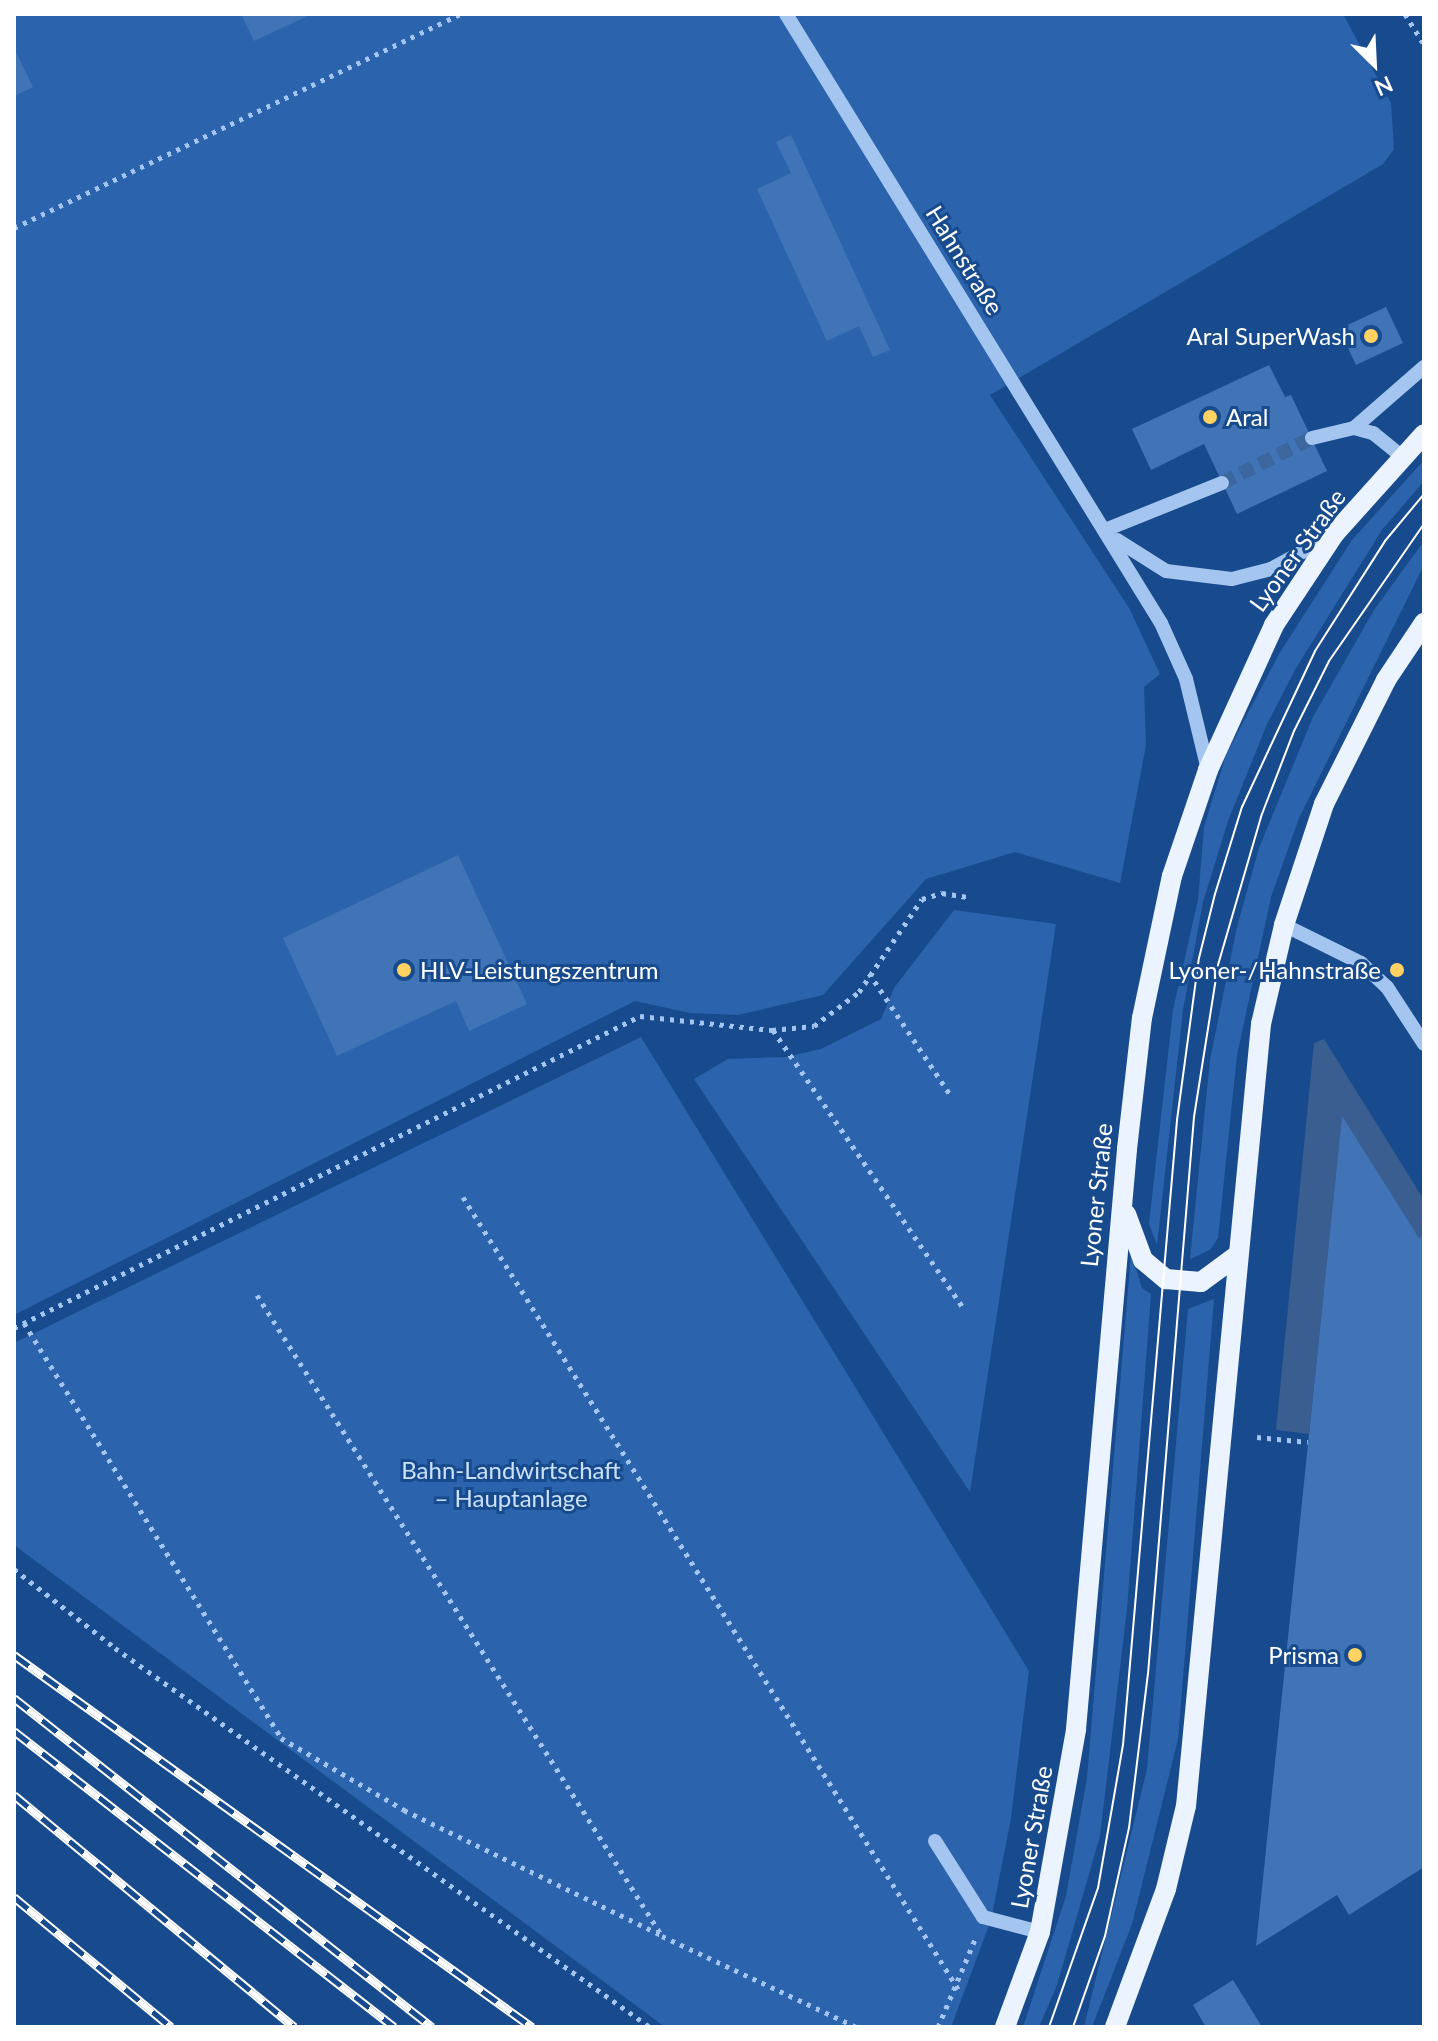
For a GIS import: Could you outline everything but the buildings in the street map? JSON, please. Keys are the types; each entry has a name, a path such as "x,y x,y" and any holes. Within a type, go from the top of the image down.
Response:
{"main road":[{"name":"Lyoner Straße","path":"1005,2027 1040,1932 1076,1729 1142,1018 1161,925 1208,770 1262,647 1335,533 1424,434"},
{"path":"1115,2027 1166,1889 1186,1806 1235,1257 1261,1024 1284,925 1324,804 1386,680 1424,623"},
{"path":"1123,1202 1133,1242 1153,1273 1178,1283 1201,1282 1235,1257"}],"street":[{"name":"Hahnstraße","path":"786,14 1105,530 1171,643 1186,679 1208,770"},
{"path":"1312,438 1354,428 1424,367"},
{"path":"1354,428 1373,433 1403,457"},
{"path":"1105,530 1222,483"},
{"name":"Hahnstraße","path":"1105,530 1148,564 1208,579 1271,569 1335,533"},
{"path":"1284,925 1361,963 1387,987 1424,1044"},
{"path":"935,1841 983,1917 1040,1932"}],"path":[{"path":"14,228 460,14"},
{"path":"1405,14 1424,44"},
{"path":"14,1328 640,1016 772,1030 814,1026 836,1014 859,992 922,899 942,893 968,897"},
{"path":"869,973 951,1096"},
{"path":"772,1030 963,1307"},
{"path":"463,1197 958,1989"},
{"path":"257,1295 662,1936"},
{"path":"24,1323 281,1738 404,1810 856,2027"},
{"path":"1257,1437 1308,1442"},
{"path":"14,1569 115,1648 650,2027"},
{"path":"938,2027 958,1989 983,1917"}],"green space":[{"path":"14,14 1343,14 1391,103 1394,149 1383,164 990,395 1129,608 1160,674 1144,687 1146,745 1120,883 1015,852 926,879 823,995 738,1015 690,1013 635,1001 14,1315"},
{"path":"1424,460 1424,481 1382,530 1296,668 1267,724 1228,821 1203,902 1183,1010 1157,1245 1149,1224 1173,1010 1198,900 1204,827 1226,755 1279,654 1352,540"},
{"path":"1424,541 1424,565 1299,818 1271,897 1237,1055 1218,1238 1210,1250 1190,1259 1210,1060 1237,927 1259,848 1313,717 1374,610"},
{"path":"954,910 1056,924 970,1492 694,1079 728,1059 786,1057 821,1049 881,1019 894,988"},
{"name":"Bahn-Landwirtschaft – Hauptanlage","path":"641,1037 1029,1671 1011,1818 991,1920 951,2027 665,2027 14,1545 14,1343"},
{"path":"1131,1254 1142,1288 1151,1294 1127,1609 1100,1836 1057,1985 1039,2027 1023,2027 1066,1896 1087,1778"},
{"path":"1214,1299 1178,1739 1132,1924 1092,2027 1084,2027 1147,1769 1188,1309"}],"shaded area":[{"path":"1324,1039 1424,1200 1424,1235 1419,1238 1342,1118 1309,1434 1276,1430 1314,1043"}],"tunnel":[{"path":"1222,483 1312,438"}],"tram line":[{"path":"1049,2027 1098,1888 1123,1745 1177,1120 1199,958 1242,807 1315,651 1385,541 1424,494"},
{"path":"1073,2027 1105,1936 1129,1828 1148,1674 1194,1117 1218,965 1262,814 1294,731 1329,661 1424,524"}],"railway":[{"path":"14,1655 532,2027"},
{"path":"14,1698 432,2027"},
{"path":"14,1731 394,2027"},
{"path":"14,1795 294,2027"},
{"path":"14,1897 171,2027"}],"place":[{"name":"Aral SuperWash","path":"1371,336"},
{"name":"Aral","path":"1210,417"},
{"name":"HLV-Leistungszentrum","path":"404,970"},
{"name":"Lyoner-/Hahnstraße","path":"1397,970"},
{"name":"Prisma","path":"1355,1655"}]}
